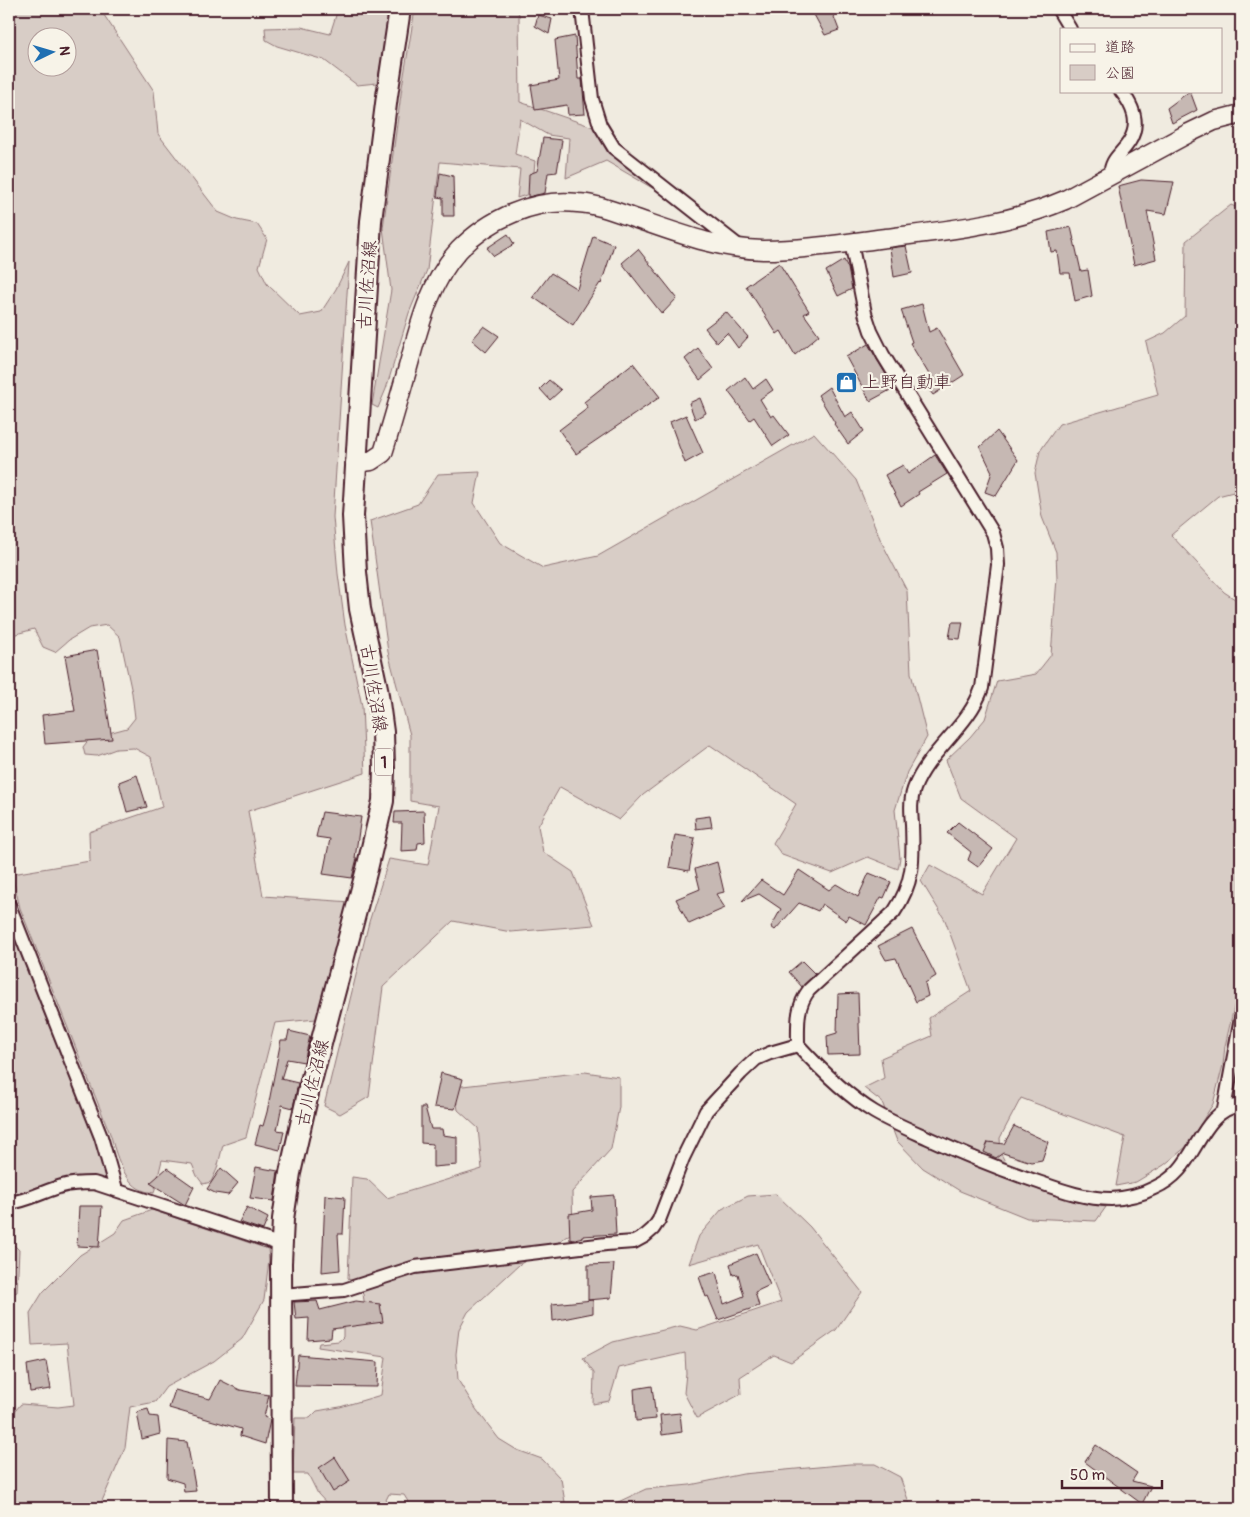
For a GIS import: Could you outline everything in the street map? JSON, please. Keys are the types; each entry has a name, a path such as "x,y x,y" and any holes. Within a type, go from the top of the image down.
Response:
{"main road":[{"name":"古川佐沼線","path":"282,1508 283,1219 302,1123 383,801 383,732 360,609 353,516 372,221 386,96 400,9"}],"street":[{"path":"582,9 592,99 600,125 614,148 742,248"},
{"path":"1058,9 1069,28"},
{"path":"1110,176 1114,158 1128,142 1134,126 1134,110 1122,92"},
{"path":"355,463 372,461 383,453 428,301 441,275 458,251 492,223 514,212 558,202 578,203 601,207 688,237 742,248 792,248 980,226 1025,216 1065,200 1188,133 1214,121 1241,114"},
{"path":"851,242 865,313 871,331 887,362 993,533 997,548 998,565 982,688 977,702 970,715 924,769 913,792 911,805 913,862 908,886 894,912 809,990 802,999 798,1011 798,1045 856,1100 875,1112 988,1165 1060,1190 1089,1197 1110,1199 1128,1197 1154,1188 1166,1181 1178,1171 1208,1126 1224,1109 1241,1018"},
{"path":"9,905 101,1137 116,1189"},
{"path":"282,1295 344,1290 415,1267 634,1242 645,1236 659,1220 683,1158 706,1111 756,1059 798,1045"},
{"path":"1224,1109 1241,1105"},
{"path":"9,1203 22,1201 63,1186 80,1182 94,1182 282,1245"}],"green space":[{"path":"9,9 100,9 154,91 158,134 218,212 237,220 257,224 267,239 259,267 267,284 300,316 321,312 336,289 349,262 333,517 345,625 362,706 365,773 248,811 263,896 352,902 316,1019 275,1023 246,1137 223,1145 217,1169 211,1182 203,1184 192,1164 162,1160 154,1193 143,1191 130,1181 125,1174 20,908 12,874 90,861 89,832 162,807 151,757 134,748 116,749 97,756 85,755 83,747 90,738 127,728 135,718 132,693 120,637 107,625 89,628 69,640 55,652 43,647 34,629 9,636"},
{"path":"338,9 391,9 377,83 357,85 324,60 277,46 266,40 265,28 301,27 330,34"},
{"path":"415,9 516,9 519,14 520,102 596,128 662,192 606,161 566,178 569,138 548,135 520,119 515,154 535,161 532,193 517,198 520,169 440,162 427,270 409,313 386,389 378,408 372,405 391,290 383,228 402,87"},
{"path":"1231,205 1238,208 1241,214 1241,490 1218,496 1171,535 1224,592 1241,603 1241,786 1236,788 1234,834 1241,835 1241,977 1213,1104 1186,1147 1164,1165 1136,1182 1116,1186 1125,1137 1021,1098 1000,1138 1001,1154 1016,1182 1068,1199 1106,1207 1096,1221 1027,1218 960,1191 923,1168 897,1141 882,1102 864,1088 884,1078 881,1058 932,1036 929,1018 971,991 945,920 921,881 930,865 982,894 1016,838 961,798 946,760 970,737 985,719 997,681 1036,674 1051,655 1057,578 1056,552 1042,517 1035,473 1040,451 1059,424 1158,395 1146,342 1165,333 1185,316 1186,241"},
{"path":"814,433 856,480 881,541 907,591 911,673 927,737 907,772 895,810 900,858 898,869 868,857 832,873 782,855 773,843 796,804 710,745 643,795 619,820 560,787 538,826 543,852 573,872 594,925 511,932 453,921 383,987 369,1097 340,1114 324,1106 369,922 389,859 428,865 439,806 410,801 410,735 388,652 370,521 418,504 438,474 480,472 474,503 500,543 543,568 598,556"},
{"path":"9,925 95,1141 106,1178 79,1177 9,1195"},
{"path":"585,1072 619,1077 619,1107 611,1149 572,1192 573,1232 548,1249 520,1264 468,1312 459,1329 456,1354 458,1380 476,1409 499,1439 517,1450 542,1459 561,1479 566,1508 412,1508 404,1495 389,1494 382,1508 331,1508 318,1494 308,1474 293,1474 295,1418 310,1418 317,1411 340,1407 381,1395 386,1357 318,1347 319,1343 339,1341 343,1337 343,1325 367,1320 363,1294 348,1278 352,1177 367,1179 387,1198 482,1169 478,1128 458,1110 454,1087"},
{"path":"776,1194 810,1227 862,1292 836,1330 791,1362 774,1355 740,1377 741,1394 697,1418 684,1393 685,1353 619,1368 609,1401 593,1404 594,1373 583,1358 613,1342 680,1326 697,1330 781,1302 758,1244 689,1264 699,1236 722,1209 748,1196"},
{"path":"152,1210 268,1249 269,1260 264,1300 242,1339 214,1361 166,1387 155,1402 130,1407 125,1448 99,1508 9,1508 9,1418 21,1404 58,1407 74,1405 67,1343 32,1345 30,1313 43,1292 80,1255 115,1233 124,1220"},
{"path":"9,1240 19,1250 17,1292 9,1295"},
{"path":"850,1464 875,1464 900,1477 911,1508 615,1508 616,1503 646,1489 690,1485 743,1474"}],"building":[{"path":"811,9 831,9 839,30 825,35"},
{"path":"538,15 552,19 549,34 535,26"},
{"path":"575,36 578,79 582,79 585,114 568,115 567,105 535,110 531,85 559,80 555,40"},
{"path":"1190,92 1197,110 1172,123 1167,108"},
{"path":"543,138 562,140 557,172 548,173 545,193 528,197 529,174 537,171"},
{"path":"440,173 453,176 454,216 443,216 443,198 437,197"},
{"path":"1141,180 1174,182 1166,214 1147,211 1156,259 1134,265 1118,186"},
{"path":"1071,227 1081,271 1088,270 1092,296 1075,301 1070,273 1060,273 1057,251 1051,252 1048,232"},
{"path":"508,234 514,244 494,256 487,248"},
{"path":"593,236 614,245 601,284 573,325 533,297 551,273 577,289"},
{"path":"906,246 912,273 894,277 890,248"},
{"path":"638,249 677,298 662,314 622,263"},
{"path":"844,260 848,268 852,289 838,296 826,271"},
{"path":"779,263 809,311 804,314 819,335 795,355 781,331 777,334 746,286"},
{"path":"922,304 929,332 937,328 964,375 933,395 926,386 933,381 910,343 912,342 901,310"},
{"path":"726,312 748,337 738,348 727,333 717,343 705,328"},
{"path":"484,326 499,336 486,352 472,340"},
{"path":"868,344 894,388 870,401 846,357"},
{"path":"698,348 713,369 700,380 685,359"},
{"path":"633,363 660,397 576,454 559,430 588,408 584,402"},
{"path":"745,377 753,389 766,379 773,390 760,399 771,417 774,415 789,435 773,446 754,417 750,420 728,391"},
{"path":"549,380 561,390 550,400 540,389"},
{"path":"829,387 845,417 852,412 864,431 848,444 818,395"},
{"path":"700,398 706,413 695,419 689,403"},
{"path":"686,415 703,453 685,463 670,422"},
{"path":"997,431 1018,460 996,496 985,492 992,472 980,447"},
{"path":"935,455 947,474 918,492 919,494 901,506 885,475 903,465 908,474"},
{"path":"952,622 963,622 960,639 949,638"},
{"path":"97,650 112,739 45,744 42,715 75,711 65,656"},
{"path":"137,775 147,807 127,812 119,782"},
{"path":"424,811 425,842 418,843 417,850 401,851 402,823 394,823 395,812"},
{"path":"322,812 361,817 355,858 357,858 352,878 323,874 330,839 316,837"},
{"path":"710,816 712,827 696,829 695,818"},
{"path":"958,822 993,849 978,867 968,860 971,852 947,833"},
{"path":"675,835 695,838 689,871 669,867"},
{"path":"717,862 724,892 716,894 725,908 689,924 676,899 700,889 695,869"},
{"path":"799,870 829,890 836,884 858,897 869,873 891,882 884,898 881,897 866,925 849,916 846,921 822,904 818,911 799,903 775,930 771,927 781,909 759,894 742,901 761,880 783,895"},
{"path":"912,929 936,976 925,983 928,996 916,1002 896,958 886,960 878,946"},
{"path":"802,961 815,974 802,987 789,972"},
{"path":"858,993 860,1054 828,1055 827,1036 837,1033 838,994"},
{"path":"289,1031 310,1036 304,1062 287,1059 281,1079 298,1083 293,1108 282,1105 277,1130 284,1131 280,1150 255,1144 260,1125 263,1126 267,1112 281,1040 287,1040"},
{"path":"441,1073 463,1079 455,1109 434,1107"},
{"path":"421,1107 425,1107 431,1129 442,1129 443,1135 457,1137 457,1165 433,1167 433,1144 421,1143"},
{"path":"1014,1126 1048,1142 1042,1160 1031,1162 1003,1153 996,1158 984,1152 988,1142 1004,1144"},
{"path":"256,1167 278,1171 274,1201 250,1198"},
{"path":"167,1168 194,1187 185,1205 150,1183"},
{"path":"221,1168 238,1183 228,1195 215,1193 207,1189"},
{"path":"325,1195 345,1197 343,1234 338,1234 340,1270 322,1272"},
{"path":"614,1195 616,1234 583,1236 570,1240 569,1214 592,1210 591,1197"},
{"path":"79,1206 102,1206 99,1247 77,1246"},
{"path":"247,1207 268,1218 263,1230 239,1222"},
{"path":"756,1253 770,1285 755,1292 759,1306 718,1320 708,1296 706,1297 699,1277 716,1272 724,1304 744,1296 738,1274 733,1275 730,1264"},
{"path":"614,1264 611,1298 588,1300 588,1265"},
{"path":"593,1300 593,1313 553,1321 552,1304"},
{"path":"317,1301 320,1310 356,1301 380,1304 383,1322 332,1329 331,1338 308,1340 309,1318 296,1319 294,1302"},
{"path":"298,1355 378,1362 377,1387 295,1386"},
{"path":"46,1361 51,1389 30,1392 27,1365"},
{"path":"220,1380 240,1390 269,1395 264,1417 270,1420 265,1444 240,1436 241,1429 169,1408 175,1390 210,1399"},
{"path":"652,1386 656,1419 636,1421 634,1389"},
{"path":"148,1409 150,1416 158,1417 160,1434 142,1439 137,1412"},
{"path":"680,1413 682,1432 662,1435 660,1415"},
{"path":"168,1440 187,1442 196,1491 184,1492 183,1483 167,1478"},
{"path":"1096,1445 1137,1473 1132,1481 1151,1486 1142,1504 1085,1462"},
{"path":"335,1457 350,1481 333,1492 319,1468"}],"place":[{"name":"上野自動車","path":"846,382"}]}
